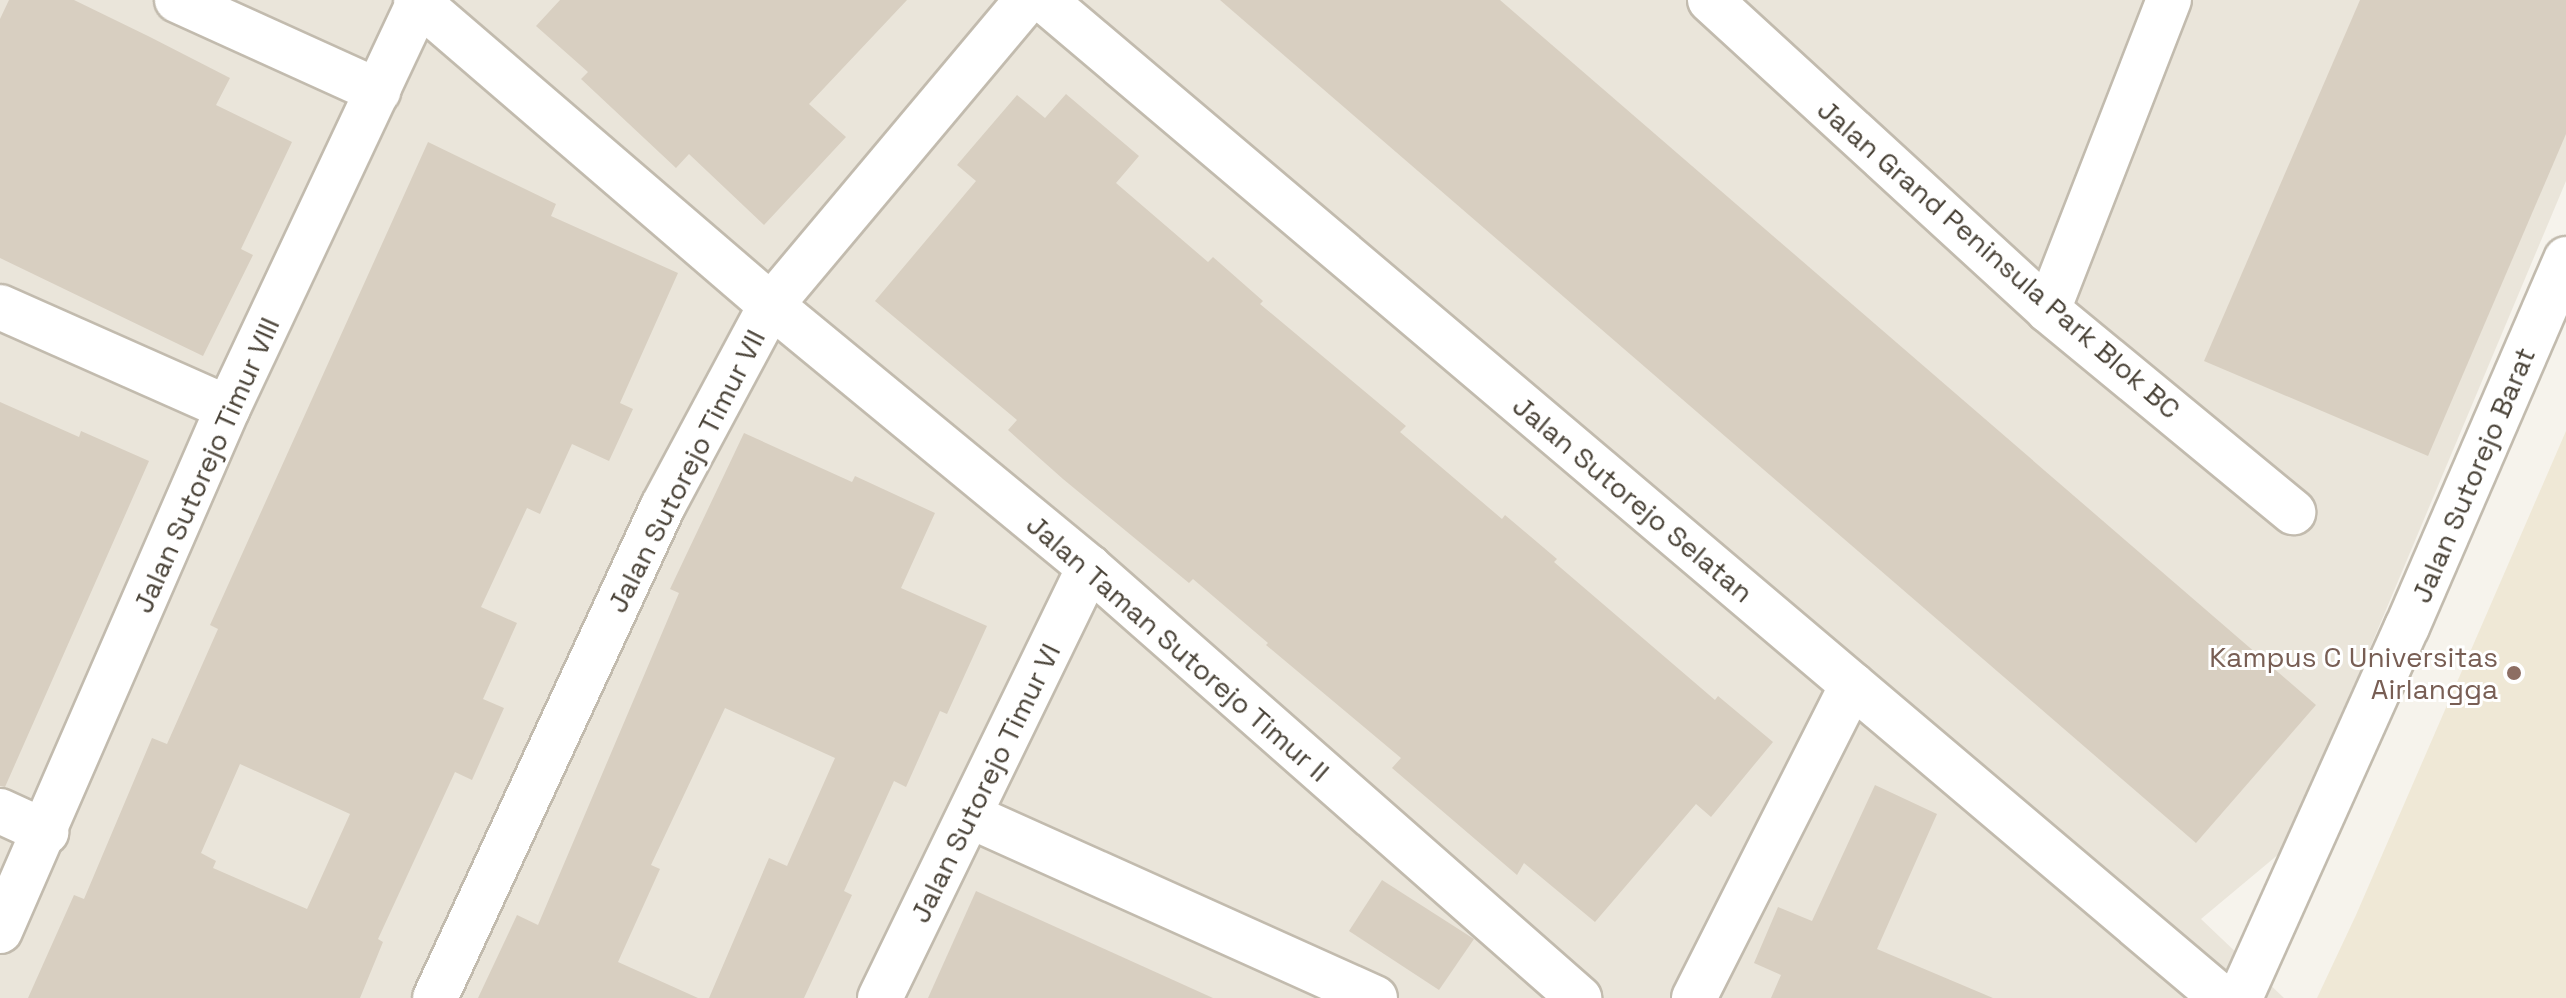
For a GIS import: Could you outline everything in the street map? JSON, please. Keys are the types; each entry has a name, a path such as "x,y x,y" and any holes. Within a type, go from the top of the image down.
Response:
{"street":[{"path":"177,0 378,91"},
{"name":"Jalan Sutorejo Timur VII","path":"435,998 663,506 771,305 1027,0"},
{"name":"Jalan Sutorejo Selatan","path":"1044,0 2222,998"},
{"name":"Jalan Grand Peninsula Park Blok BC","path":"1710,0 2048,310 2293,512"},
{"path":"2048,310 2169,0"},
{"name":"Jalan Sutorejo Timur VIII","path":"0,931 46,832 228,408 418,1"},
{"name":"Jalan Taman Sutorejo Timur II","path":"418,1 771,305 1089,567 1579,998"},
{"name":"Jalan Sutorejo Barat","path":"2240,998 2407,627 2566,259"},
{"path":"0,307 228,408"},
{"name":"Jalan Sutorejo Timur VI","path":"880,998 1089,567"},
{"path":"1694,998 1852,685"},
{"path":"0,811 46,832"},
{"path":"970,816 1375,998"}],"shaded area":[{"path":"0,0 2566,0 2566,181 2286,848 2201,919 2284,998 0,998"},
{"name":"Kampus C Universitas Airlangga","path":"2566,431 2566,998 2317,998 2356,915"}],"building":[{"path":"9,0 74,0 150,37 230,78 216,105 292,142 241,249 253,255 203,356 0,258 0,19"},
{"path":"560,0 907,0 809,104 846,137 764,225 689,154 676,168 581,79 588,72 536,26"},
{"path":"1220,0 1500,0 2316,705 2196,843"},
{"path":"2360,0 2566,0 2566,134 2428,456 2204,361"},
{"path":"1066,94 1139,156 1116,183 1208,262 1213,257 1263,301 1260,304 1406,426 1400,432 1502,519 1505,515 1557,559 1554,562 1715,700 1718,696 1773,742 1711,817 1696,804 1595,922 1524,863 1517,875 1392,768 1401,758 1266,645 1268,643 1193,579 1189,583 1063,479 1008,430 1017,420 875,301 976,181 957,165 1017,95 1045,118"},
{"path":"428,142 556,204 551,216 678,273 620,403 633,409 609,461 572,444 540,514 527,508 481,607 517,623 483,699 504,708 472,780 455,772 378,939 383,942 360,998 28,998 74,895 84,899 152,738 167,744 218,629 210,625","holes":["240,764 350,814 307,909 213,868 216,861 201,853"]},
{"path":"0,402 79,437 81,431 149,461 5,787 0,786"},
{"path":"744,433 852,482 855,476 935,513 901,588 987,626 947,714 940,711 906,787 894,781 844,891 852,895 804,998 709,998 769,858 787,866 835,758 725,708 651,865 660,869 618,962 698,998 478,998 517,915 538,925 679,593 670,589"},
{"path":"1875,785 1937,814 1877,949 1993,998 1771,998 1781,975 1754,963 1778,907 1812,921"},
{"path":"1382,880 1474,939 1439,990 1349,931"},
{"path":"976,891 1213,998 928,998"}],"place":[{"name":"Kampus C Universitas Airlangga","path":"2514,673"}]}
